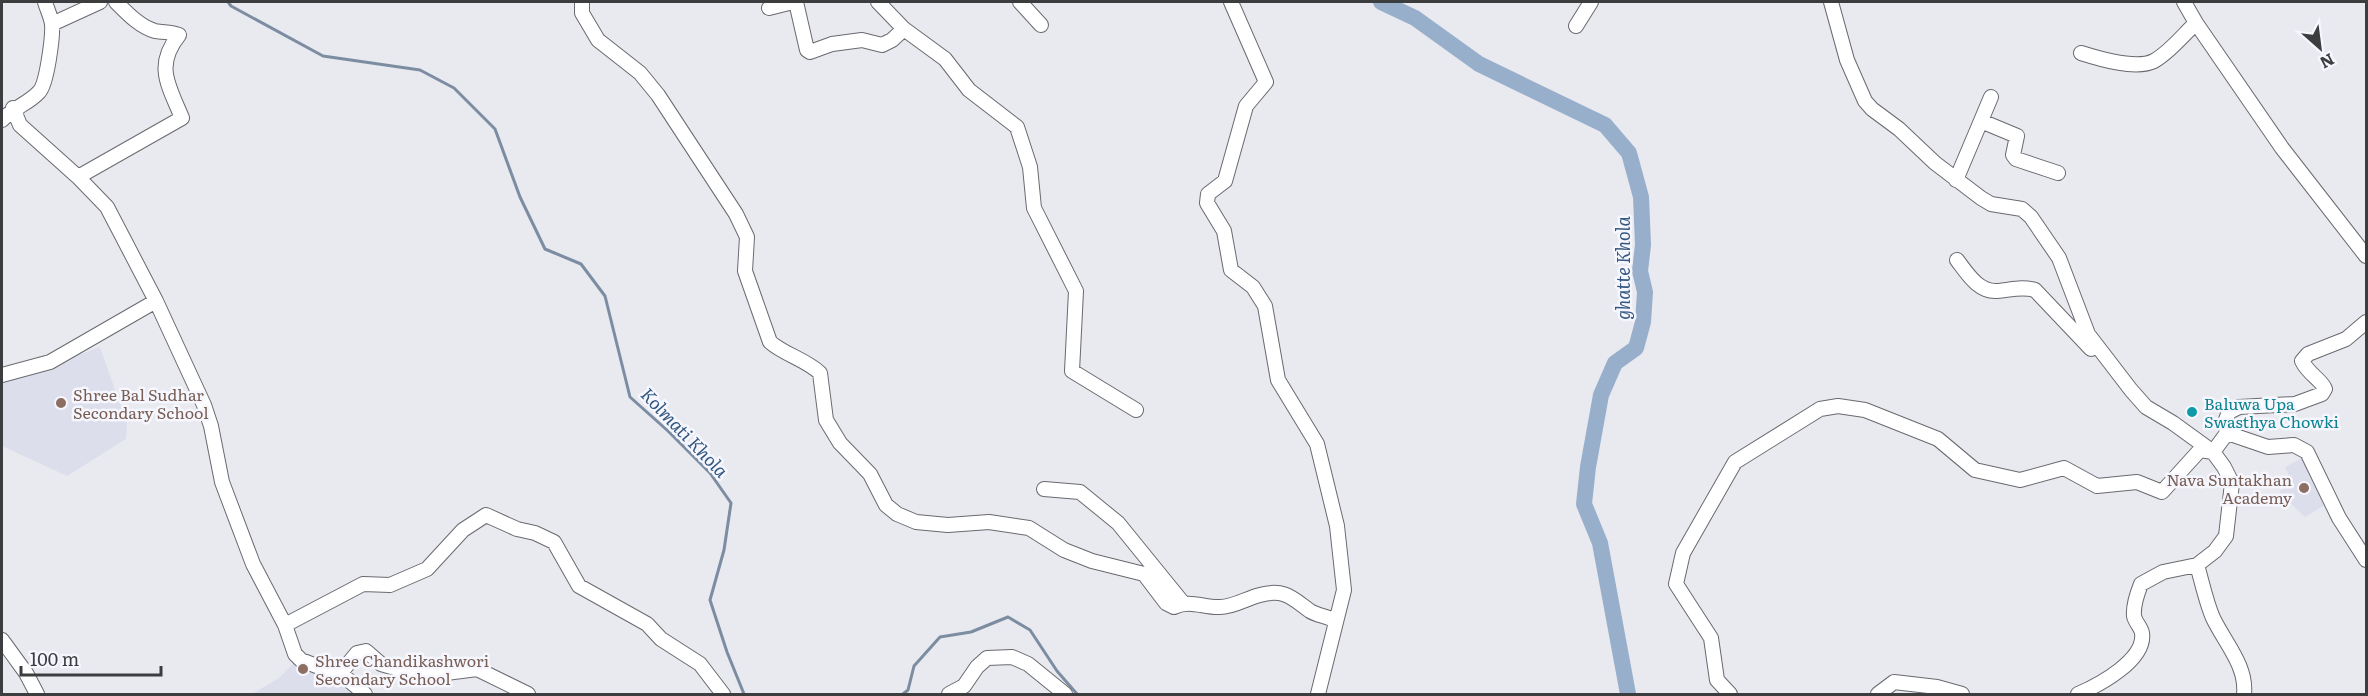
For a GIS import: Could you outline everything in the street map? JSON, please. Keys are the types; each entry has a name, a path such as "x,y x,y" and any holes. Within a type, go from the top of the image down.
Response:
{"street":[{"path":"2,120 13,108 41,90 47,68 52,24 45,2"},
{"path":"52,24 100,2"},
{"path":"78,177 182,118 166,79 166,55 179,35 170,31 157,32 139,24 116,2"},
{"path":"582,2 582,13 598,40 646,80 736,214 747,237 745,271 770,342 778,350 811,365 820,373 826,420 840,443 870,474 886,505 897,514 916,522 948,525 989,522 1029,528 1064,550 1092,561 1144,574 1166,603 1174,607 1183,603 1220,608 1263,594 1287,594 1303,603 1312,612 1323,614 1336,621"},
{"path":"769,8 794,2 807,50 810,52 832,44 862,40 882,45 892,40 904,29"},
{"path":"878,2 904,29 945,59 969,90 1017,127 1030,167 1034,208 1076,291 1072,371 1136,410"},
{"path":"1020,2 1041,25"},
{"path":"1231,2 1266,82 1246,106 1225,181 1208,194 1207,203 1224,231 1231,270 1253,287 1265,306 1278,380 1317,444 1337,526 1344,590 1318,694"},
{"path":"1576,26 1591,2"},
{"path":"1831,2 1847,60 1865,101 1872,110 1899,129 1956,180 1991,204 2022,209 2031,217 2059,258 2088,334 2146,407 2213,452 2232,483 2226,536 2215,551 2197,565 2163,572 2141,584 2134,617 2142,632 2142,643 2137,653 2121,669 2093,688 2078,694"},
{"path":"2184,2 2282,148 2367,256"},
{"path":"2081,53 2108,61 2147,63 2167,52 2196,23"},
{"path":"1956,180 1991,97"},
{"path":"13,108 20,125 78,177 107,207 156,301 204,405 211,426 222,483 253,564 285,625 295,654 301,660 339,675 365,694"},
{"path":"1981,121 2017,136 2013,155 2016,159 2058,172"},
{"path":"1957,260 1981,287 1995,291 2024,287 2035,290 2105,364 2120,374"},
{"path":"2,375 50,362 156,301"},
{"path":"2213,452 2227,433 2226,422 2229,412 2239,407 2295,404 2322,394 2325,389 2324,384 2308,373 2302,361 2308,354 2346,339 2367,322"},
{"path":"1731,694 1717,681 1710,638 1676,584 1683,553 1735,462 1820,409 1838,406 1865,410 1938,439 1976,470 2019,480 2064,468 2097,486 2137,482 2162,492 2200,450 2213,452"},
{"path":"2227,433 2268,447 2294,445 2307,452 2339,518 2367,560"},
{"path":"1044,489 1080,492 1118,523 1183,603"},
{"path":"285,625 363,584 390,585 427,569 463,530 486,515 554,542 579,586 647,624 661,639 700,664 723,694"},
{"path":"2197,565 2212,616 2239,664 2245,683 2244,694"},
{"path":"2,640 38,694"},
{"path":"339,675 357,653 366,651 381,664 423,676 477,669 528,694"},
{"path":"949,694 964,686 977,667 987,658 1012,657 1028,664 1065,694"},
{"path":"1878,694 1894,682 1937,687 1962,694"}],"shaded area":[{"name":"Shree Bal Sudhar Secondary School","path":"100,347 127,424 126,439 67,476 2,446 2,383"},
{"name":"Nava Suntakhan Academy","path":"2306,456 2328,503 2305,517 2279,492 2292,483 2285,467"},
{"name":"Shree Chandikashwori Secondary School","path":"297,660 342,679 353,691 350,694 252,694 279,678"}],"waterway":[{"name":"Kolmati Khola","path":"228,2 231,6 323,56 420,70 454,88 495,129 520,197 545,249 581,264 605,296 630,397 710,473 731,503 724,550 710,600 744,694"},
{"name":"ghatte Khola","path":"1381,2 1415,18 1479,64 1605,125 1629,153 1641,197 1643,245 1640,271 1645,292 1643,322 1636,348 1615,363 1601,395 1584,504 1600,543 1628,694"},
{"name":"Kolmati Khola","path":"903,694 908,690 914,666 940,637 971,632 1008,617 1030,630 1057,671 1077,694"}],"place":[{"name":"Shree Bal Sudhar Secondary School","path":"61,403"},
{"name":"Baluwa Upa Swasthya Chowki","path":"2192,412"},
{"name":"Nava Suntakhan Academy","path":"2304,488"},
{"name":"Shree Chandikashwori Secondary School","path":"303,669"}]}
